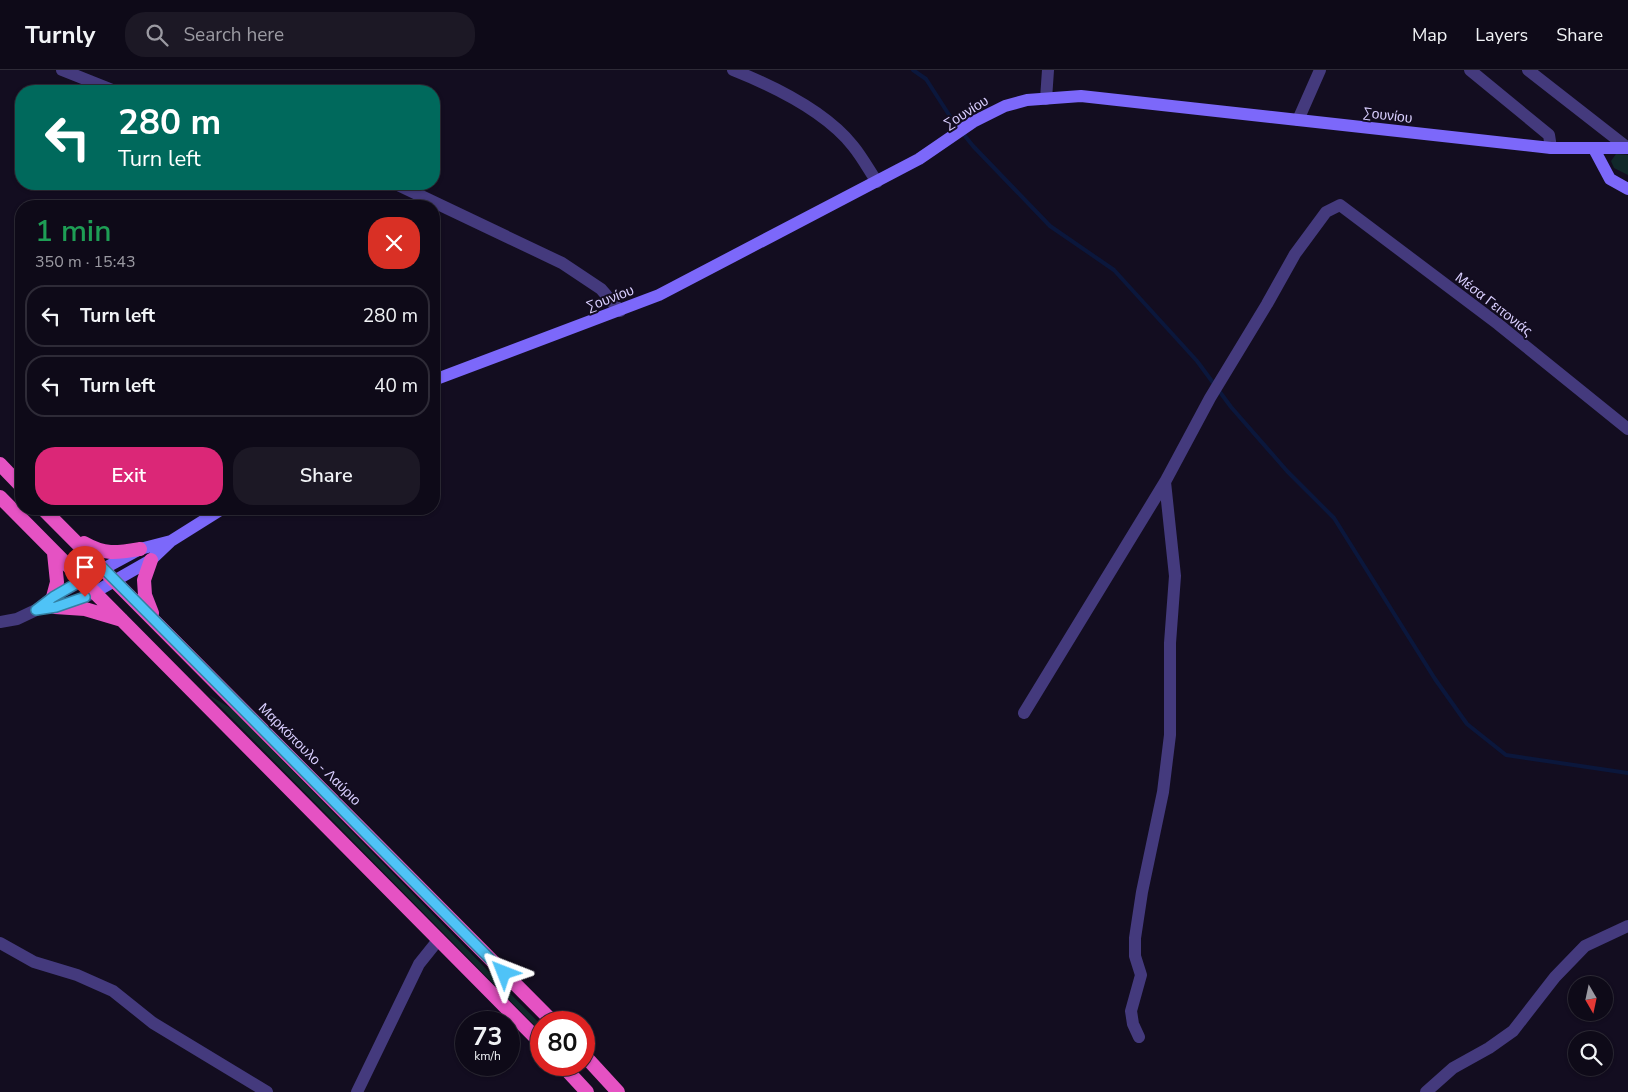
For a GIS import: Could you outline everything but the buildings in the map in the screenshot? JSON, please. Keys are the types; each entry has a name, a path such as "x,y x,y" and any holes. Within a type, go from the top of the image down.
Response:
{"highway":[{"path":"0,464 15,480"},
{"path":"0,497 15,513"},
{"path":"17,515 530,1032"},
{"name":"Μαρκόπουλο - Λαύριο","path":"49,515 542,1011"},
{"path":"70,536 99,552 117,553 140,549"},
{"path":"54,553 57,582 54,602 123,620"},
{"path":"151,560 144,580 145,595 157,622"},
{"path":"595,1067 618,1092"},
{"path":"572,1076 587,1092"}],"main road":[{"name":"Σουνίου","path":"440,378 659,295 877,182 949,140 973,122 1005,106 1046,98 1081,96 1551,148 1628,148"},
{"path":"1594,149 1610,179 1628,189"},
{"path":"95,592 151,560 171,541 212,515"},
{"path":"103,568 140,549 171,541"}],"street":[{"path":"62,70 100,85"},
{"path":"733,70 792,98 829,122 853,145 877,182"},
{"path":"1046,98 1048,70"},
{"path":"1298,120 1320,70"},
{"path":"1470,70 1550,135 1551,148"},
{"path":"1528,70 1628,148"},
{"path":"409,190 430,200"},
{"path":"440,205 562,263 601,290 620,311"},
{"name":"Μέσα Γειτονιάς","path":"1165,482 1210,398 1294,254 1326,212 1340,205 1498,324 1628,429"},
{"path":"1024,713 1165,482"},
{"path":"1139,1037 1133,1024 1131,1011 1141,975 1135,956 1134,938 1163,792 1170,735 1170,643 1175,576 1165,482"},
{"path":"0,622 17,619 54,602 83,580 103,568"},
{"path":"54,602 76,601 95,592"},
{"path":"1426,1092 1453,1068 1489,1048 1513,1031 1564,967 1585,946 1628,926"},
{"path":"357,1092 419,964 439,939"},
{"path":"0,943 34,962 77,975 113,991 154,1023 267,1092"}],"green space":[{"path":"1616,154 1628,155 1628,175 1614,168 1611,161"},
{"path":"209,695 232,709 530,1014 530,1021"}],"waterway":[{"path":"913,70 926,79 953,121 973,146 1050,226 1114,270 1197,361 1231,407 1287,471 1334,518 1435,679 1467,724 1506,755 1628,773"}],"route":[{"path":"85,597 56,607 36,610 53,597 103,568 504,973"}]}
